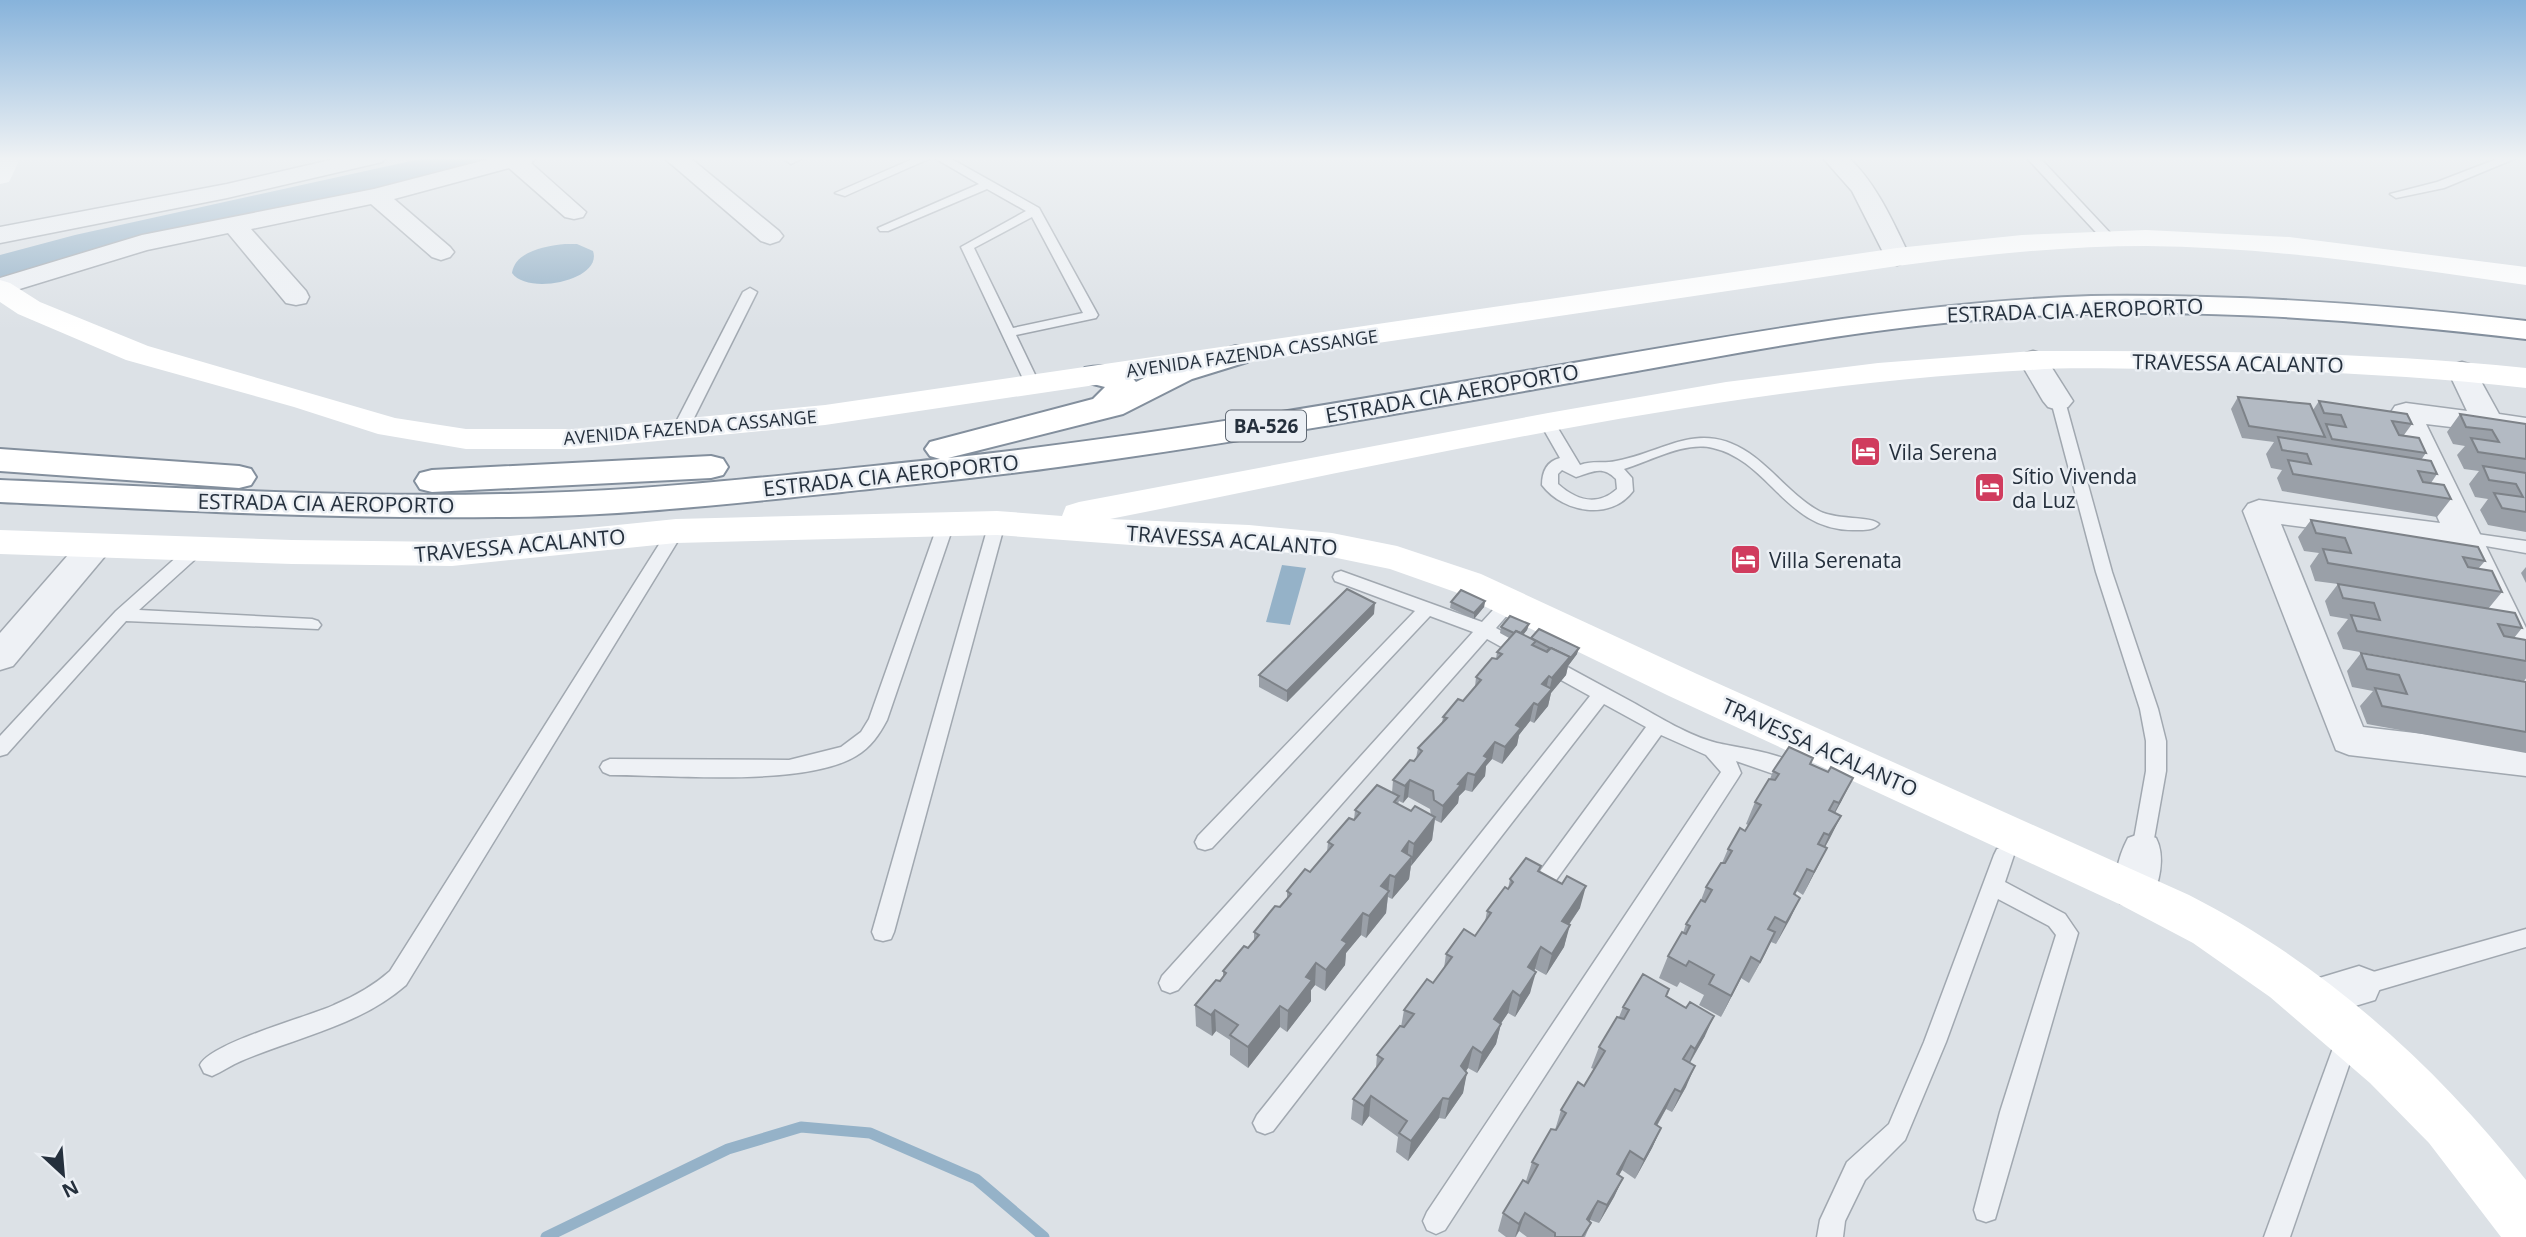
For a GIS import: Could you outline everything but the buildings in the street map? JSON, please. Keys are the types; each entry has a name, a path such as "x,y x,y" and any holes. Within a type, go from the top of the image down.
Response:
{"main road":[{"name":"AVENIDA FAZENDA CASSANGE","path":"0,288 29,307 137,353 390,426 467,439 504,440 575,439 825,415 1897,257 2012,243 2109,239 2216,242 2374,254 2526,276"},
{"name":"ESTRADA CIA AEROPORTO","path":"0,460 262,478 405,482 731,466 936,451 1070,433 1668,331 1876,302 1969,293 2087,289 2287,292 2400,298 2526,312"},
{"name":"ESTRADA CIA AEROPORTO","path":"0,491 276,503 477,506 602,502 745,491 1048,458 1182,440 1812,331 1897,318 2029,307 2146,304 2281,307 2526,330"},
{"path":"936,451 1095,412 1130,400 1181,372 1236,355"},
{"name":"TRAVESSA ACALANTO","path":"0,542 195,550 452,554 676,531 1162,517 1548,422 1726,392 1878,373 2033,360 2245,360 2462,371 2525,380"},
{"path":"1095,412 1120,393 1122,385 1119,380 1096,375"},
{"name":"TRAVESSA ACALANTO","path":"1162,517 1249,537 1332,545 1396,558 1468,583 1497,616 1683,685 2003,858 2138,870 2312,999 2347,1040 2437,1114 2526,1224"}],"street":[{"path":"0,235 104,215"},
{"path":"0,288 142,243 285,215"},
{"path":"398,215 441,252"},
{"path":"744,215 770,236"},
{"path":"1877,215 1897,257"},
{"path":"235,225 296,297"},
{"path":"2033,360 2058,401"},
{"path":"2462,371 2488,423"},
{"path":"2526,427 2406,412 2463,537 2526,664"},
{"path":"2463,537 2259,511 2349,740 2526,761"},
{"path":"0,657 94,547"},
{"path":"2312,999 2359,986"}],"lane":[{"path":"884,228 916,215"},
{"path":"1028,215 967,247 1032,384"},
{"path":"1008,334 1091,315 1037,215"},
{"path":"2086,215 2109,239"},
{"path":"681,428 750,292"},
{"path":"2058,401 2104,572 2149,709 2156,741 2156,771 2138,870"},
{"path":"1548,422 1576,472"},
{"path":"1613,467 1624,478 1625,491 1616,501 1598,506 1578,505 1561,497 1550,485 1550,473 1560,463 1576,472 1595,465 1613,467 1694,442 1709,442 1725,446 1742,455 1809,512 1828,522 1871,524"},
{"path":"883,932 997,523"},
{"path":"610,767 789,768 820,762 848,752 868,737 878,720 946,524"},
{"path":"212,1065 231,1054 367,1002 388,989 398,978 676,531"},
{"path":"2463,537 2526,547"},
{"path":"0,749 122,615 195,550"},
{"path":"1341,578 1428,608 1497,616 1601,695 1713,750 1728,764 1731,773 1728,782 1436,1221"},
{"path":"1205,842 1428,608"},
{"path":"122,615 312,625"},
{"path":"1170,983 1497,616"},
{"path":"1265,1123 1601,695"},
{"path":"1539,888 1658,725"},
{"path":"1713,750 1735,752 1769,761 1813,781"},
{"path":"1830,1237 1845,1189 1856,1171 1898,1132 1935,1042 2003,858 2067,933 2012,1112 1986,1210"},
{"path":"2359,986 2526,938"},
{"path":"2277,1237 2347,1040"}],"water":[{"path":"577,244 593,251 593,261 587,270 576,277 547,284 520,280 512,273 519,259 532,251"},
{"path":"1282,565 1306,568 1290,625 1266,622"}],"waterway":[{"path":"0,267 219,215"},
{"path":"546,1237 728,1149 801,1127 870,1133 976,1179 1044,1237"}],"place":[{"name":"Vila Serena","path":"1866,452"},
{"name":"Sítio Vivenda da Luz","path":"1989,488"},
{"name":"Villa Serenata","path":"1746,560"}]}
